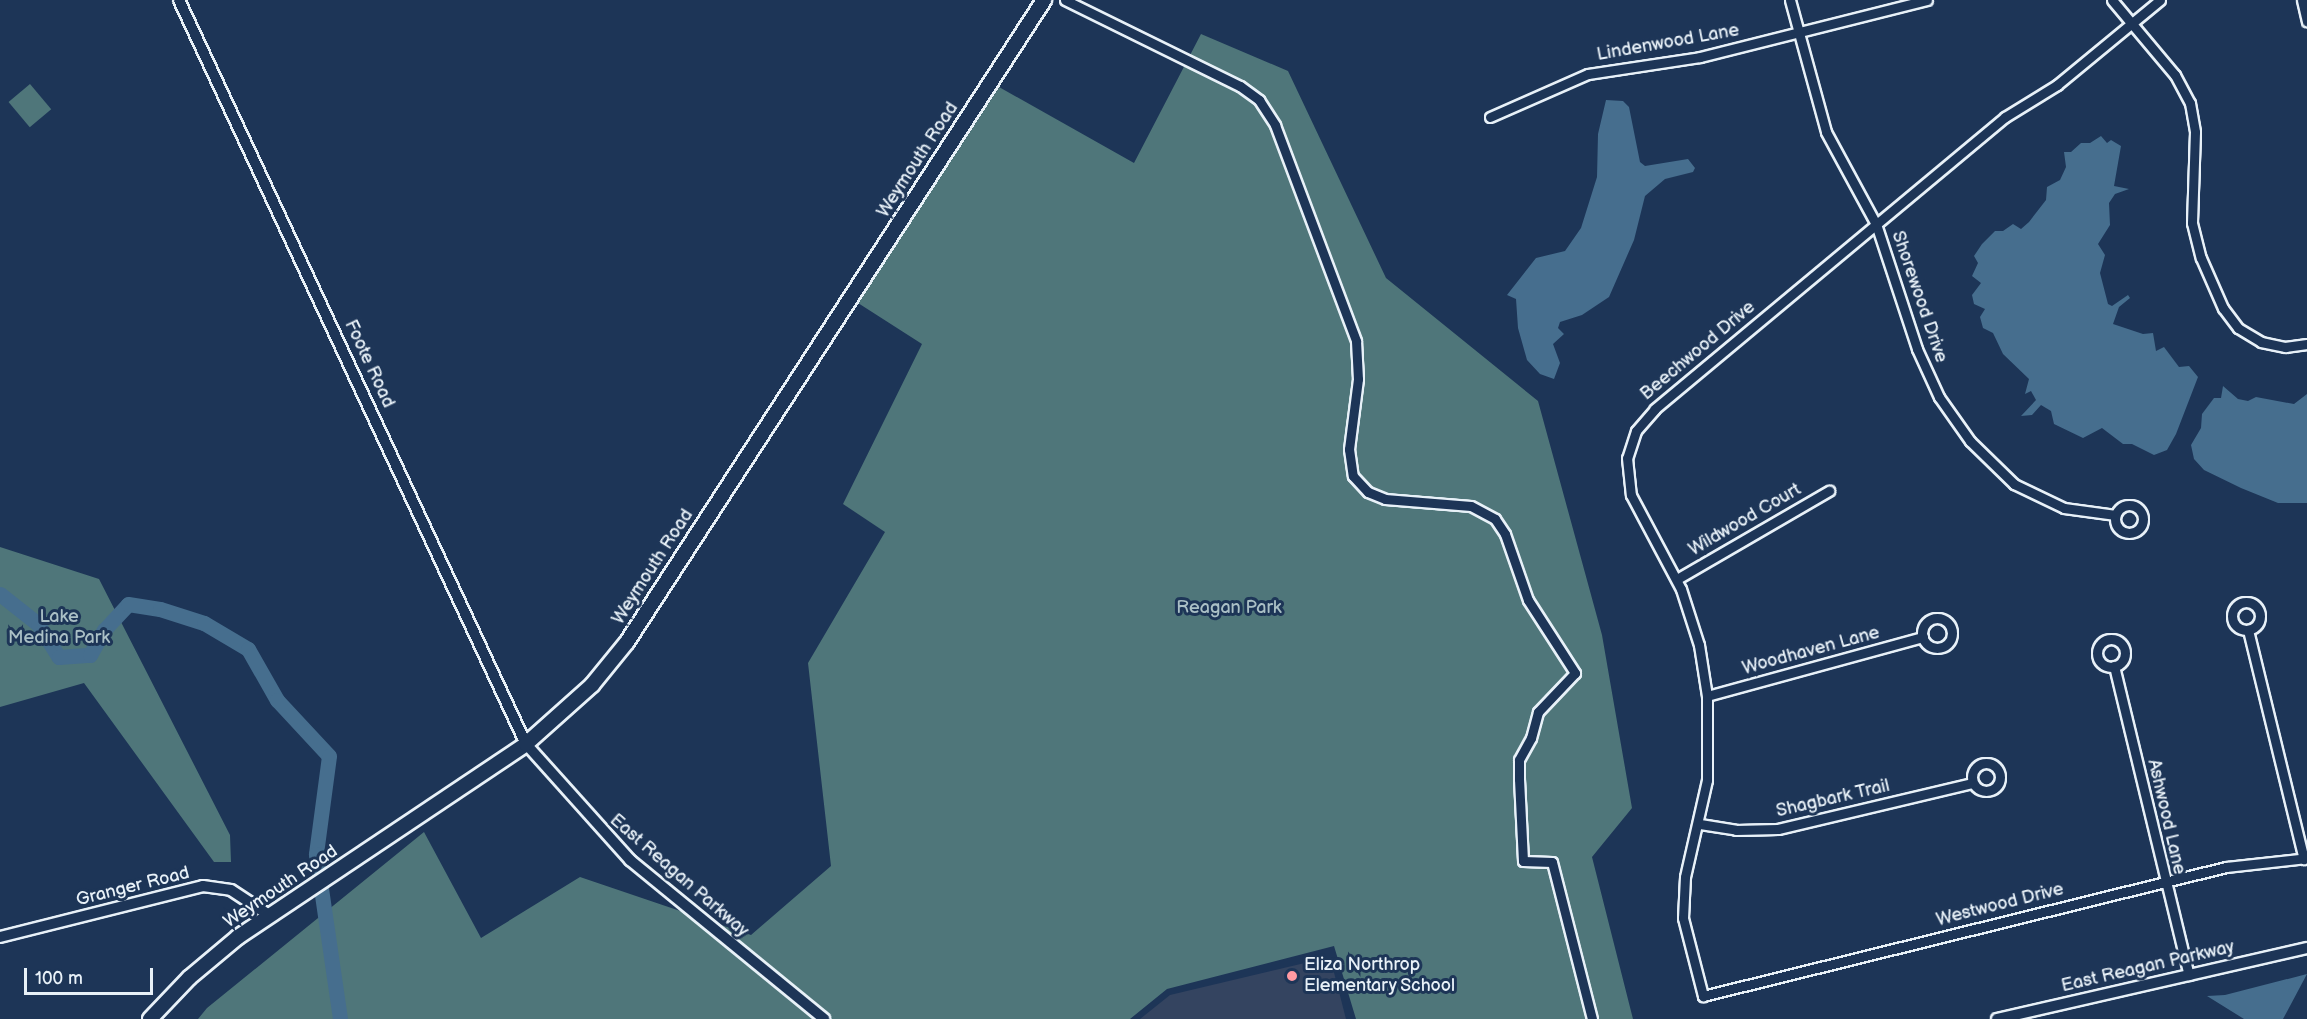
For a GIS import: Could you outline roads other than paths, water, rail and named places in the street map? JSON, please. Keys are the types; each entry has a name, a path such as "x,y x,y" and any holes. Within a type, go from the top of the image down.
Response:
{"main road":[{"name":"Weymouth Road","path":"150,1019 205,963 269,915 526,744 573,705 627,642 1044,0"}],"street":[{"name":"Foote Road","path":"179,0 526,744"},
{"path":"1065,0 1240,86 1259,100 1275,125 1356,341 1358,379 1349,448 1356,481 1368,492 1385,499 1471,506 1495,519 1528,600 1575,673 1538,712 1532,738 1520,760 1523,861 1552,862 1592,1019"},
{"name":"Shorewood Drive","path":"1790,0 1797,33 1826,132 1876,224 1927,374 1970,441 2001,474 2033,496 2064,508 2116,515"},
{"name":"Lindenwood Lane","path":"1490,117 1588,74 1700,57 1927,0"},
{"path":"2112,0 2175,75 2190,103 2195,132 2192,223 2201,258 2223,308 2238,328 2261,342 2285,347 2307,344"},
{"name":"Beechwood Drive","path":"1702,996 1682,913 1685,877 1700,824 1709,752 1707,696 1699,645 1677,579 1631,495 1628,458 1636,431 1655,408 2005,117 2057,85 2160,0"},
{"path":"2302,0 2307,21"},
{"name":"Wildwood Court","path":"1677,579 1829,490"},
{"path":"2248,630 2306,858"},
{"name":"Woodhaven Lane","path":"1707,696 1923,637"},
{"name":"Ashwood Lane","path":"2114,666 2164,881 2189,975"},
{"name":"East Reagan Parkway","path":"526,744 630,860 824,1019"},
{"name":"Shagbark Trail","path":"1700,824 1736,830 1788,828 1972,783"},
{"name":"Westwood Drive","path":"1702,996 2164,881 2238,865 2306,858"},
{"name":"Granger Road","path":"0,937 203,886 231,890 269,915"},
{"name":"East Reagan Parkway","path":"1997,1019 2307,948"}],"waterway":[{"path":"0,594 38,624 59,657 90,655 104,630 128,604 160,609 204,623 248,649 277,700 329,756 316,854 340,1019"}],"place":[{"name":"Eliza Northrop Elementary School","path":"1292,976"}],"park label":[{"name":"Reagan Park","path":"1229,608"},
{"name":"Lake Medina Park","path":"59,628"}]}
